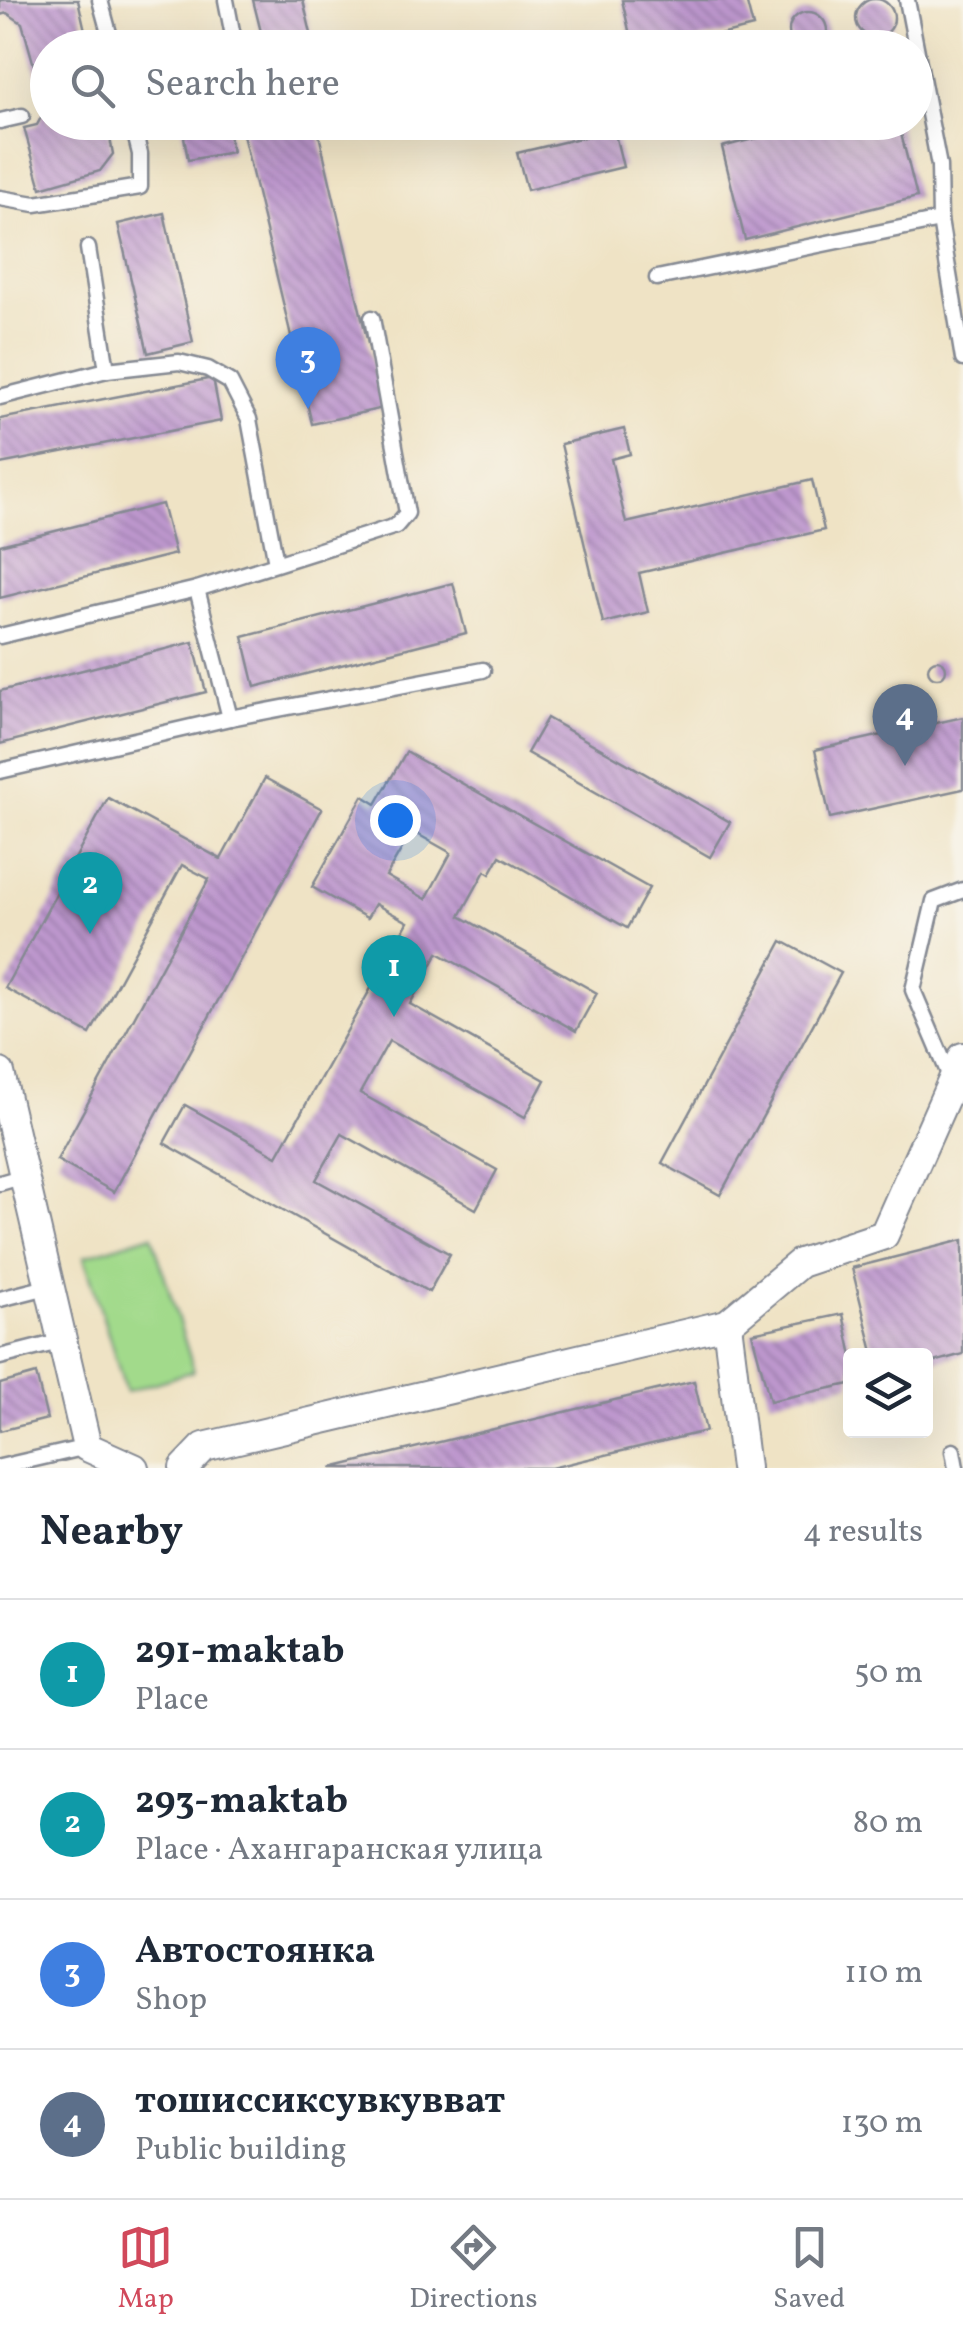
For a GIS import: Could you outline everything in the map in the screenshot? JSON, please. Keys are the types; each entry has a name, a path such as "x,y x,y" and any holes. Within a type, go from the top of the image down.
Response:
{"street":[{"path":"0,1073 12,1180 50,1286 88,1447 134,1468"},
{"path":"184,1468 204,1447 727,1324 800,1264 884,1235 959,1074"},
{"path":"727,1324 745,1468"}],"lane":[{"path":"100,0 108,30"},
{"path":"226,0 233,30"},
{"path":"906,0 912,30"},
{"path":"0,121 22,116"},
{"path":"933,136 939,166 940,220 963,359"},
{"path":"0,198 36,204 140,187 136,140"},
{"path":"657,278 940,220"},
{"path":"88,248 106,370"},
{"path":"0,636 197,589 396,526 406,514 372,318"},
{"path":"0,398 106,370 179,362 208,369 230,382 249,419 276,563"},
{"path":"197,589 230,718"},
{"path":"0,771 230,718 483,670"},
{"path":"959,1074 914,990 934,900 963,890"},
{"path":"0,1299 50,1286"},
{"path":"0,1356 63,1341"},
{"path":"0,1467 88,1447"},
{"path":"953,1451 956,1468"}],"green space":[{"path":"152,1235 194,1371 126,1392 84,1256"}],"building":[{"path":"0,0 78,0 85,30 30,30 30,51 22,23 7,13 0,15"},
{"path":"253,0 303,0 310,30 260,30"},
{"path":"622,0 746,0 753,27 741,30 629,30"},
{"path":"868,0 882,0 893,11 890,30 860,30 857,25 857,11"},
{"path":"801,13 815,13 827,30 789,30"},
{"path":"30,127 30,140 110,140 113,154 100,171 41,188 24,128"},
{"path":"185,140 230,140 232,152 188,160"},
{"path":"244,140 320,140 383,408 312,424"},
{"path":"572,140 616,140 623,167 527,190 517,153"},
{"path":"749,140 903,140 917,197 745,240 722,147"},
{"path":"164,213 193,342 148,353 118,224"},
{"path":"213,378 221,421 0,464 0,419"},
{"path":"624,429 630,454 611,459 626,523 812,480 824,530 639,573 648,612 603,623 561,444"},
{"path":"162,504 175,554 0,598 0,545"},
{"path":"453,583 466,633 255,687 243,637"},
{"path":"193,642 206,692 0,744 0,691"},
{"path":"937,660 944,662 944,676 937,678 930,676 928,669 930,662"},
{"path":"963,717 963,789 830,818 815,750"},
{"path":"547,718 730,822 710,857 527,753"},
{"path":"406,752 649,888 627,928 500,856 490,874 485,871 460,916 597,993 576,1031 438,953 410,1004 545,1080 525,1117 389,1041 360,1093 497,1170 476,1209 342,1134 316,1180 450,1254 429,1292 164,1143 185,1105 277,1156 408,922 375,904 367,918 312,887 363,796 376,804","holes":["412,831 451,853 426,899 386,876"]},
{"path":"265,778 322,809 114,1192 57,1160 209,879 182,865 90,1034 5,988 108,798 221,859"},
{"path":"782,941 841,973 720,1195 662,1163"},
{"path":"963,1240 963,1354 933,1362 933,1348 872,1348 852,1268"},
{"path":"843,1314 850,1348 843,1348 843,1385 770,1401 752,1333"},
{"path":"36,1374 47,1419 0,1431 0,1384"},
{"path":"694,1381 706,1431 551,1468 331,1468"}],"place":[{"name":"Автостоянка","path":"308,409"},
{"name":"тошиссиксувкувват","path":"905,766"},
{"name":"293-maktab","path":"90,934"},
{"name":"291-maktab","path":"394,1017"}]}
